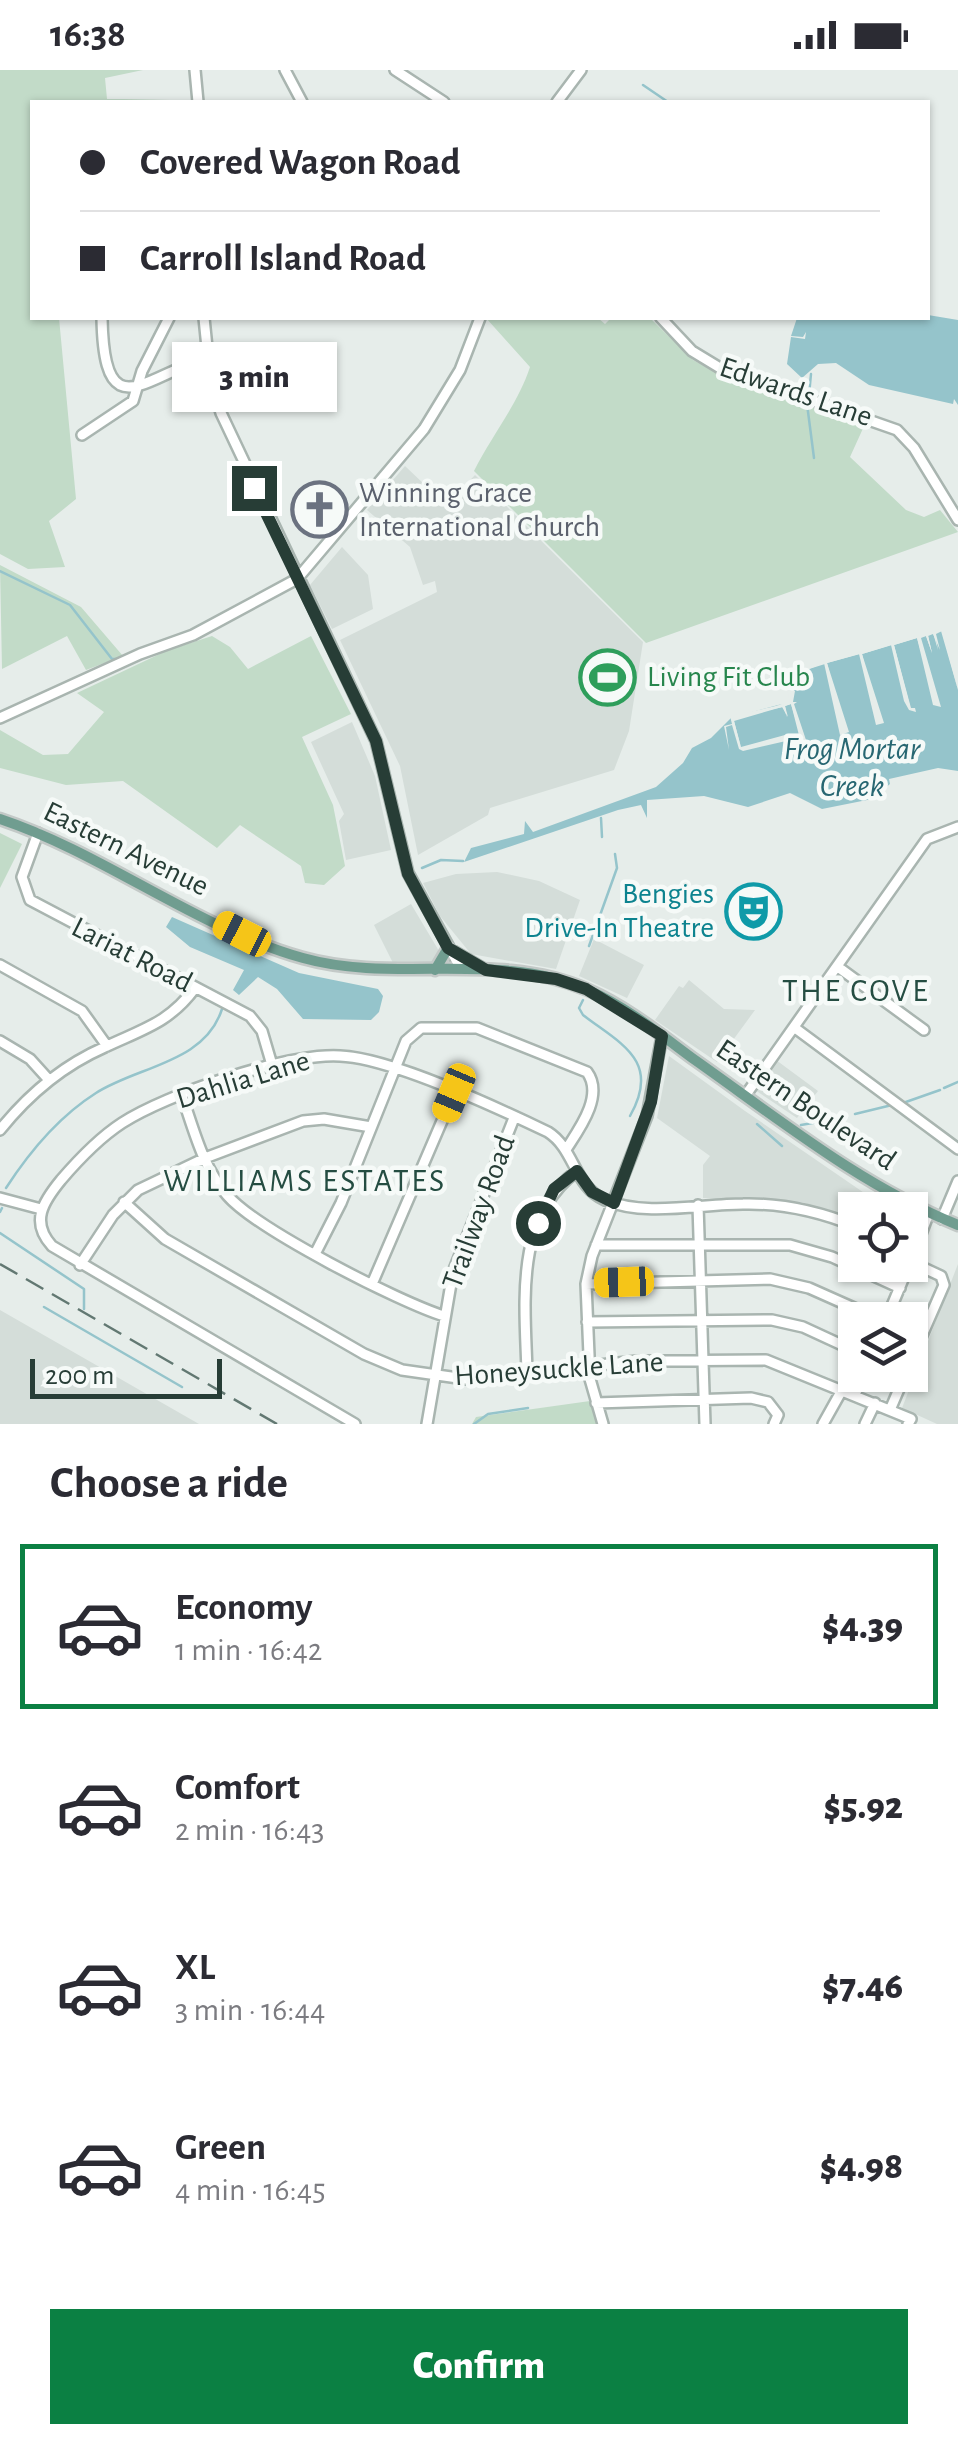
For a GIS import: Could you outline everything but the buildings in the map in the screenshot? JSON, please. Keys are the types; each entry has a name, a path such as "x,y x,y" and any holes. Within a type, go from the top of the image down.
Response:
{"main road":[{"name":"Eastern Avenue","path":"0,819 38,833 287,953 360,970 461,969"},
{"path":"434,970 448,948"},
{"name":"Eastern Boulevard","path":"461,969 577,985 612,1002 872,1183 958,1226"}],"street":[{"path":"195,70 198,100"},
{"path":"395,70 441,100"},
{"path":"558,100 580,70"},
{"path":"288,71 301,100"},
{"path":"102,320 104,363 115,379 136,388 208,358"},
{"path":"82,435 128,407 168,320"},
{"path":"204,320 208,358 221,413 376,741 408,874 461,969"},
{"path":"0,718 140,654 192,636 297,579 424,430 460,370 479,320"},
{"name":"Edwards Lane","path":"664,320 692,350 720,368 897,430 914,448 958,520"},
{"path":"745,1096 928,839 958,827"},
{"name":"Lariat Road","path":"38,833 22,884 35,904 255,1020 272,1065"},
{"path":"448,948 486,970"},
{"path":"0,965 82,1011 107,1046"},
{"path":"838,967 924,1030"},
{"path":"2,1124 49,1080 107,1046 165,1021 195,988"},
{"path":"316,1252 406,1040 416,1030 454,1025 492,1033 581,1068 592,1079 592,1098 567,1148 592,1192 614,1203 788,1206 838,1221"},
{"path":"794,1028 958,1149"},
{"path":"602,1424 589,1364 586,1284 596,1245 651,1102 662,1036"},
{"path":"0,1041 30,1059 49,1080"},
{"name":"Dahlia Lane","path":"41,1209 68,1173 108,1134 131,1118 272,1065 343,1056 396,1067 548,1132 567,1148"},
{"path":"372,1284 454,1093"},
{"path":"182,1096 205,1158 236,1204 403,1302 444,1316"},
{"name":"Trailway Road","path":"427,1424 455,1264 514,1118"},
{"path":"80,1264 124,1202 146,1186 205,1158 303,1122 331,1119 371,1127"},
{"path":"527,1372 524,1288 529,1252 551,1193 577,1171"},
{"path":"942,1219 958,1180"},
{"path":"0,1198 41,1209 40,1228 46,1240 80,1264 355,1424"},
{"name":"Honeysuckle Lane","path":"124,1202 165,1239 364,1354 435,1378 476,1378 589,1364 766,1360 838,1388"},
{"path":"698,1205 704,1424"},
{"path":"596,1245 756,1242 811,1249 900,1288"},
{"path":"928,1269 941,1276 944,1284 928,1322"},
{"path":"586,1284 758,1278 792,1283 839,1302"},
{"path":"893,1302 902,1282"},
{"path":"587,1322 778,1320 838,1344"},
{"path":"823,1424 841,1392"},
{"name":"Honeysuckle Lane","path":"847,1392 909,1421"},
{"path":"890,1410 898,1392"},
{"path":"596,1403 760,1400 776,1420"},
{"path":"865,1424 874,1403"}],"shaded area":[{"path":"405,466 446,505 475,475 643,642 629,731 614,770 490,808 488,815 418,855 400,766 340,640 437,592 435,581 423,585 410,547 367,510"},
{"path":"342,547 368,575 373,609 332,629 310,585"},
{"path":"352,722 375,776 391,850 346,860 339,821 344,814 311,742"},
{"path":"497,872 539,881 580,900 556,969 471,954 440,916 423,883 456,874"},
{"path":"411,904 439,951 437,964 393,963 374,925"},
{"path":"594,939 644,965 627,998 579,976"},
{"path":"689,980 724,1009 755,1010 717,1062 655,1020 679,986 683,988"},
{"path":"669,1056 863,1192 838,1192 838,1216 802,1202 703,1198 703,1165 710,1156 657,1118"},
{"path":"776,1060 818,1091 797,1118 755,1090"},
{"path":"958,1264 958,1424 937,1424 902,1408 908,1392 928,1392 928,1341"},
{"path":"0,1310 199,1424 0,1424"}],"green space":[{"path":"0,70 143,70 105,78 107,99 170,99 30,100 30,320 59,320 76,499 49,521 65,567 28,569 0,554"},
{"path":"488,320 600,320 605,324 609,320 652,320 693,360 721,375 865,424 850,457 906,510 924,517 940,510 958,532 646,643 474,471 519,394 530,367"},
{"path":"0,565 81,607 123,656 86,670 67,636 2,669"},
{"path":"212,636 230,647 248,669 311,636 351,714 302,737 333,805 345,866 324,885 305,883 301,866 240,825 217,848 123,781 66,785 0,768 0,730 43,755 68,754 104,712 77,693 166,651"},
{"path":"0,833 22,844 0,888"},
{"path":"590,1401 597,1424 472,1424 476,1417"}],"water":[{"path":"930,315 958,320 958,405 954,399 953,404 869,385 836,363 818,364 802,378 787,364 791,337 805,339 806,332 803,337 791,336 796,320 930,320"},
{"name":"Frog Mortar Creek","path":"941,631 958,690 958,771 938,768 889,779 890,784 872,799 822,809 790,793 748,807 704,796 647,800 647,818 641,805 618,810 464,862 471,848 524,834 525,821 533,832 656,787 683,763 692,748 711,738 731,718 741,748 733,717 782,704 760,712 783,707 787,717 785,706 791,704 804,747 789,686 801,682 798,671 807,669 810,680 809,669 825,664 845,733 827,663 860,654 879,724 862,654 892,645 911,710 894,645 917,638 936,703 920,637 926,636 932,653 928,635 933,633 938,650 935,633"},
{"path":"172,917 299,973 378,989 383,996 379,1012 371,1020 303,1019 277,989 258,977 239,995 233,990 244,970 190,947 166,927"}],"pier":[{"path":"943,628 958,690 942,631 936,634 940,650 933,634 928,636 932,653 926,636 921,638 941,707 933,705 917,638 894,645 911,708 916,712 909,710 904,701 891,645 862,654 884,723 876,725 859,654 827,663 849,732 840,735 824,663 809,669 812,680 807,669 806,681 803,670 799,671 802,683 789,686 795,691 793,702 797,702 794,704 808,746 802,747 791,704 785,706 788,717 782,707 734,721 741,747 785,735 786,741 743,751 739,749 732,725 726,727 729,750 724,726 732,724 730,716 790,703 786,684 797,680 794,670"}],"waterway":[{"path":"643,85 665,100"},
{"path":"809,395 811,374"},
{"path":"807,404 814,458"},
{"path":"0,571 70,605 112,659 118,659"},
{"path":"601,818 602,837"},
{"path":"589,946 617,868 615,854"},
{"name":"Frog Mortar Creek","path":"422,868 441,860 463,861"},
{"path":"583,1000 579,1008 583,1015 622,1044 639,1067 639,1097 630,1116"},
{"path":"6,1188 35,1148 69,1113 113,1084 186,1052 213,1027 222,1009"},
{"path":"944,1088 958,1082"},
{"path":"903,1103 940,1090"},
{"path":"855,1114 892,1105"},
{"path":"801,1125 847,1117"},
{"path":"757,1124 782,1146"},
{"path":"0,1212 2,1208"},
{"path":"0,1233 84,1289 84,1309"},
{"path":"44,1307 182,1387"},
{"path":"474,1424 488,1414 528,1408"}],"railway":[{"path":"0,1264 277,1424"}],"place":[{"name":"Winning Grace International Church","path":"320,510"},
{"name":"Living Fit Club","path":"608,677"},
{"name":"Bengies Drive-In Theatre","path":"753,911"}],"district":[{"name":"THE COVE","path":"856,991"},
{"name":"WILLIAMS ESTATES","path":"305,1181"}],"route":[{"path":"254,488 376,741 389,782 408,874 448,948 486,970 556,979 586,989 662,1036 654,1092 614,1203 592,1192 577,1171 554,1189 538,1223"}]}
